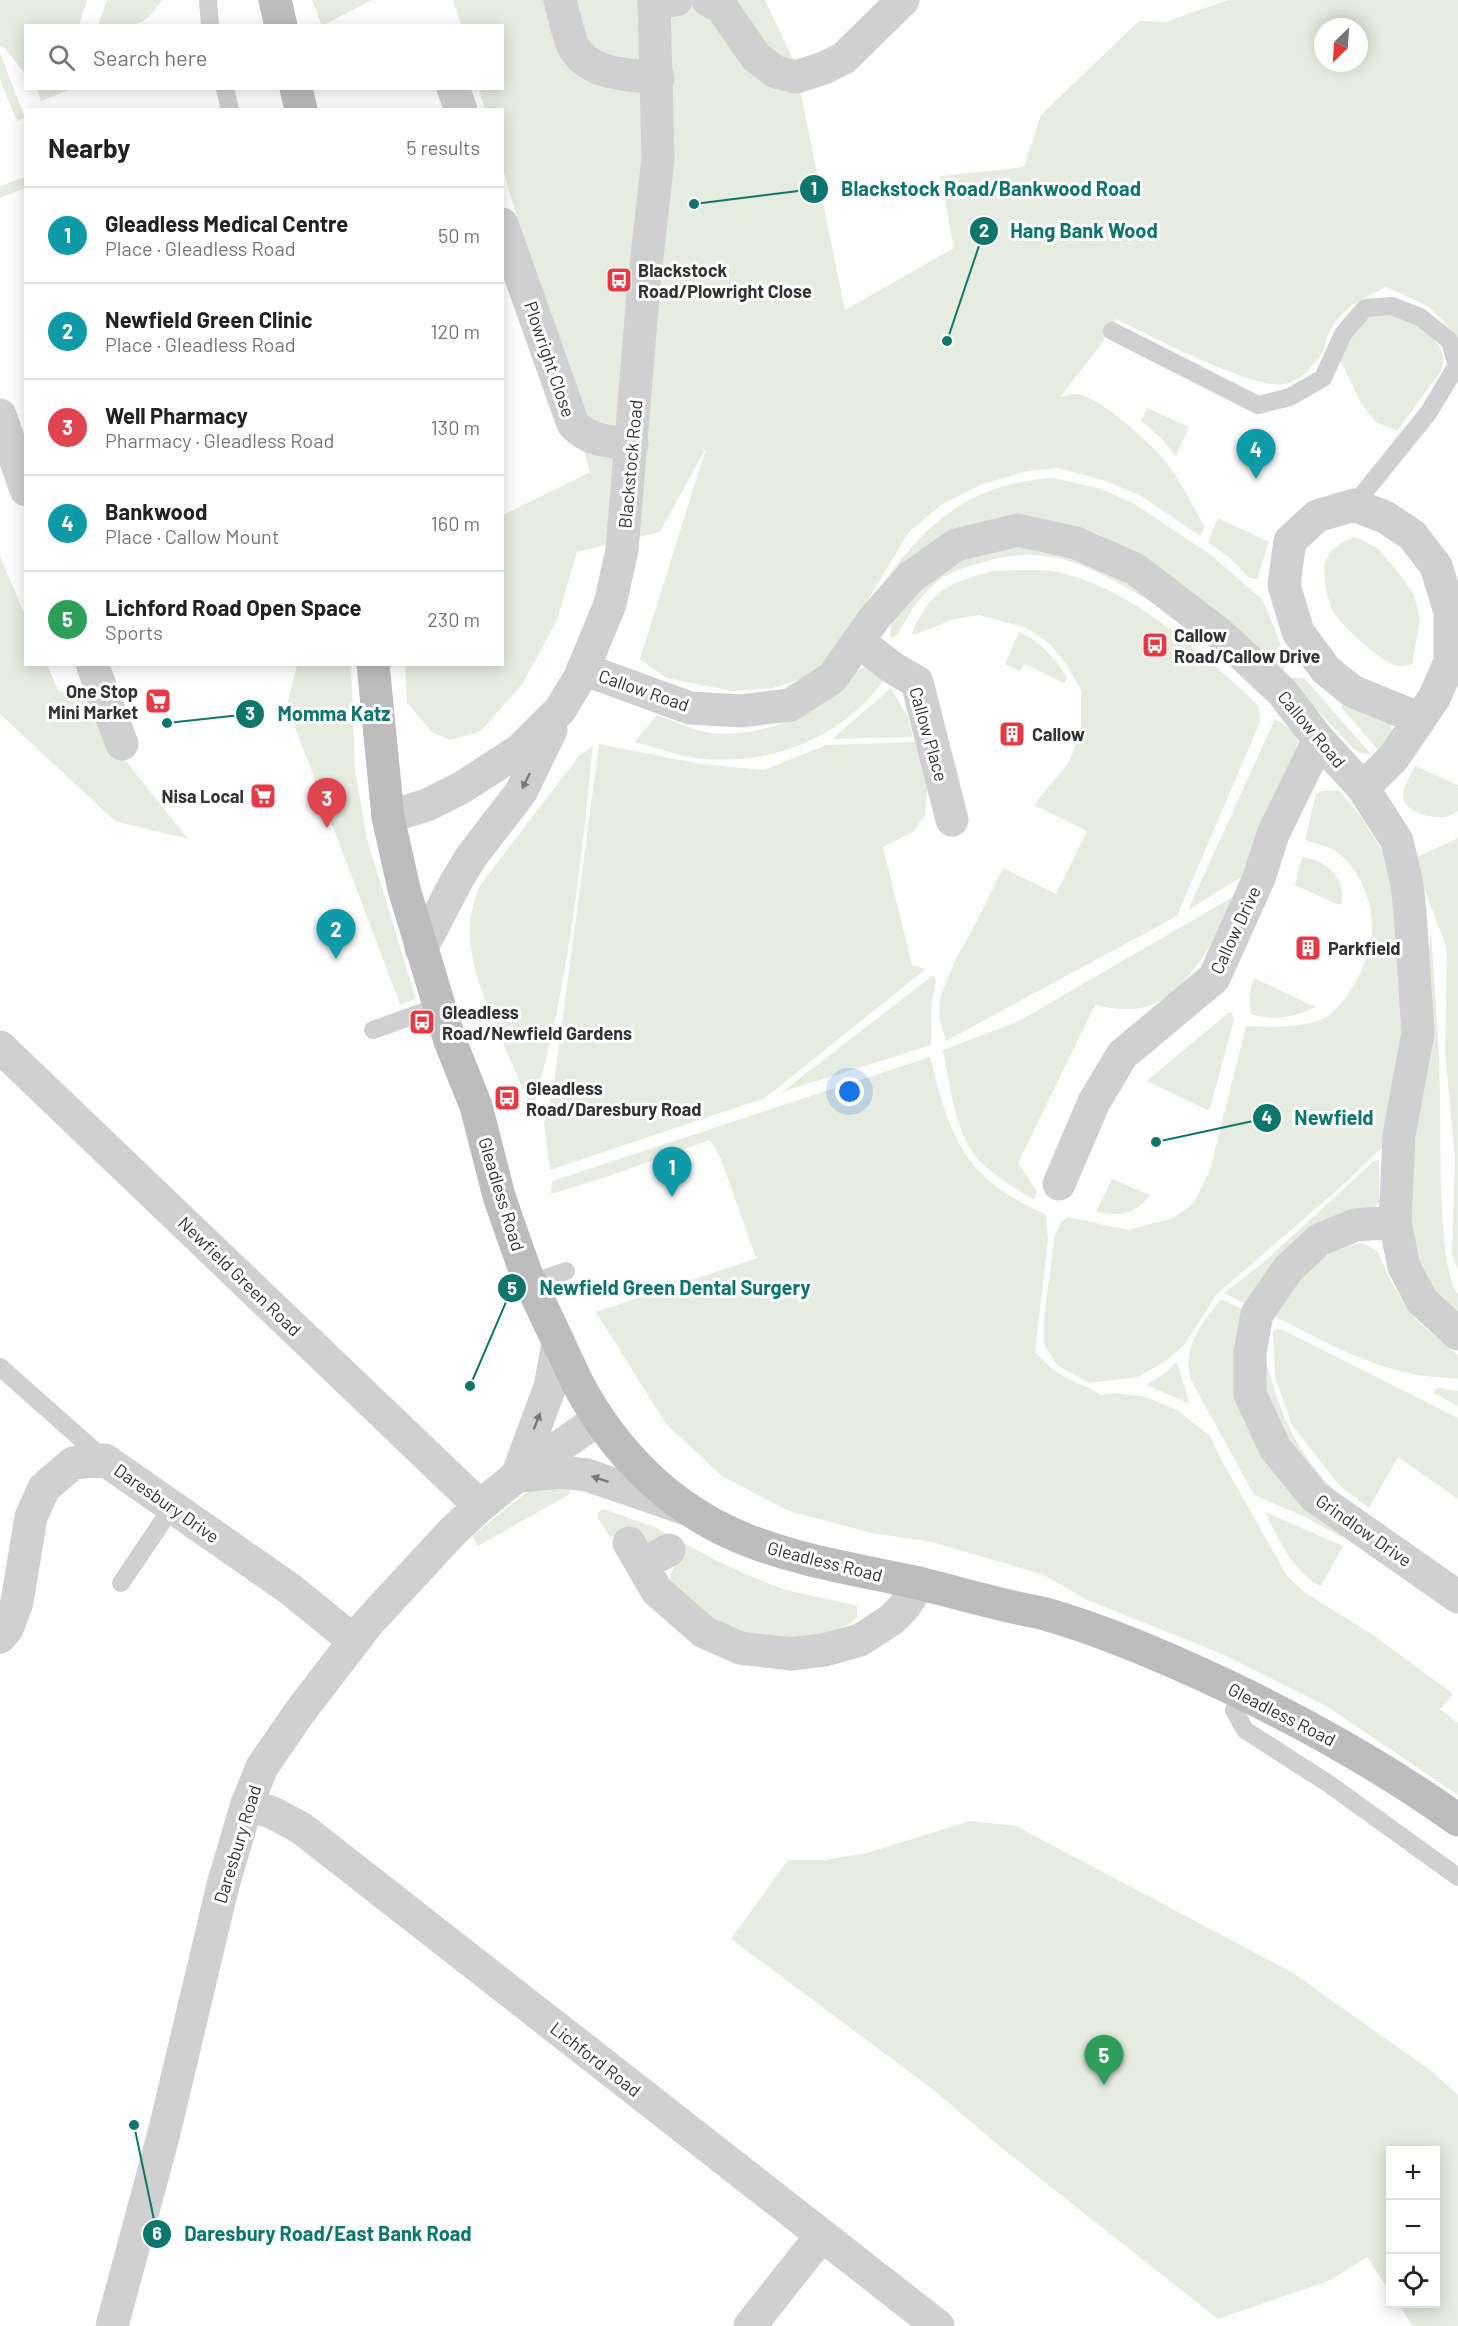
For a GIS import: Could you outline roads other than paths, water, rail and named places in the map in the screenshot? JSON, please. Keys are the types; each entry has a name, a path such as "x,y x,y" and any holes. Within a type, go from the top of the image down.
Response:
{"main road":[{"path":"275,0 281,24"},
{"path":"296,90 301,108"},
{"name":"Gleadless Road","path":"373,666 388,817 395,858 450,1041 476,1106 499,1196 531,1283 585,1398 619,1446 641,1471 674,1499 695,1513 728,1532 765,1546 814,1560 920,1583 1069,1621 1140,1647 1242,1693 1343,1745 1458,1820"}],"street":[{"path":"560,0 573,46 586,62 603,70 658,78"},
{"path":"708,0 722,8 756,57 776,72 796,76 824,68 844,58 903,0"},
{"name":"Blackstock Road","path":"388,817 427,805 480,777 520,750 560,710 583,669 610,604 622,550 644,283 658,159 661,1"},
{"path":"454,90 460,108"},
{"name":"Plowright Close","path":"504,230 573,424 582,434 591,438 632,444"},
{"path":"0,415 24,484"},
{"path":"1363,788 1394,757 1418,718 1434,698 1450,662 1450,612 1436,566 1412,535 1385,517 1354,505 1317,516 1290,541 1284,585 1299,632 1326,670 1352,691 1418,718"},
{"name":"Callow Road","path":"583,669 690,708 741,711 790,705 832,678 876,616 911,577 956,544 1018,530 1076,543 1135,568 1220,634 1282,692 1319,740 1363,788 1397,841 1407,884 1418,1033 1399,1135 1395,1222 1404,1267 1422,1301 1458,1334"},
{"name":"Callow Place","path":"858,641 893,668 917,682 952,820"},
{"path":"93,666 122,744"},
{"path":"422,949 466,865 520,792 560,710"},
{"name":"Callow Drive","path":"1059,1184 1094,1102 1122,1055 1214,978 1259,878 1273,834 1319,740"},
{"name":"Newfield Green Road","path":"0,1047 480,1506"},
{"name":"Grindlow Drive","path":"1395,1222 1355,1225 1319,1240 1287,1269 1257,1314 1250,1353 1250,1394 1275,1448 1314,1496 1458,1597"},
{"path":"558,1343 550,1387 517,1476 561,1472 587,1475 695,1513"},
{"name":"Daresbury Road","path":"112,2326 190,2029 223,1885 247,1804 262,1767 354,1641 453,1531 517,1476 600,1419"},
{"name":"Daresbury Drive","path":"0,1637 7,1629 17,1602 31,1517 44,1488 73,1463 105,1460 290,1589 354,1641"},
{"path":"647,1553 657,1591 704,1632 740,1648 790,1654 825,1650 860,1640 891,1620 904,1607 920,1583"},
{"name":"Lichford Road","path":"247,1804 273,1813 301,1828 938,2326"},
{"path":"750,2326 821,2235"}],"lane":[{"path":"208,0 210,24"},
{"path":"225,90 230,108"},
{"path":"1112,331 1258,405 1290,398 1323,378 1343,334 1365,308 1392,306 1420,316 1449,340 1457,365 1429,412 1354,505"},
{"path":"373,1030 440,1006"},
{"path":"531,1283 566,1271"},
{"path":"0,1367 105,1460"},
{"path":"121,1583 173,1506"},
{"path":"1242,1693 1234,1710 1245,1730 1329,1784 1458,1877"}],"place":[{"name":"Blackstock Road/Bankwood Road","path":"694,204"},
{"name":"Blackstock Road/Plowright Close","path":"619,280"},
{"name":"Hang Bank Wood","path":"947,341"},
{"name":"Bankwood","path":"1256,479"},
{"name":"Callow Road/Callow Drive","path":"1155,645"},
{"name":"One Stop Mini Market","path":"158,701"},
{"name":"Momma Katz","path":"167,723"},
{"name":"Callow","path":"1012,734"},
{"name":"Nisa Local","path":"263,796"},
{"name":"Well Pharmacy","path":"327,828"},
{"name":"Parkfield","path":"1308,948"},
{"name":"Newfield Green Clinic","path":"336,959"},
{"name":"Gleadless Road/Newfield Gardens","path":"422,1022"},
{"name":"Gleadless Road/Daresbury Road","path":"507,1098"},
{"name":"Newfield","path":"1156,1142"},
{"name":"Gleadless Medical Centre","path":"672,1197"},
{"name":"Newfield Green Dental Surgery","path":"470,1386"},
{"name":"Lichford Road Open Space","path":"1104,2085"},
{"name":"Daresbury Road/East Bank Road","path":"134,2125"}]}
